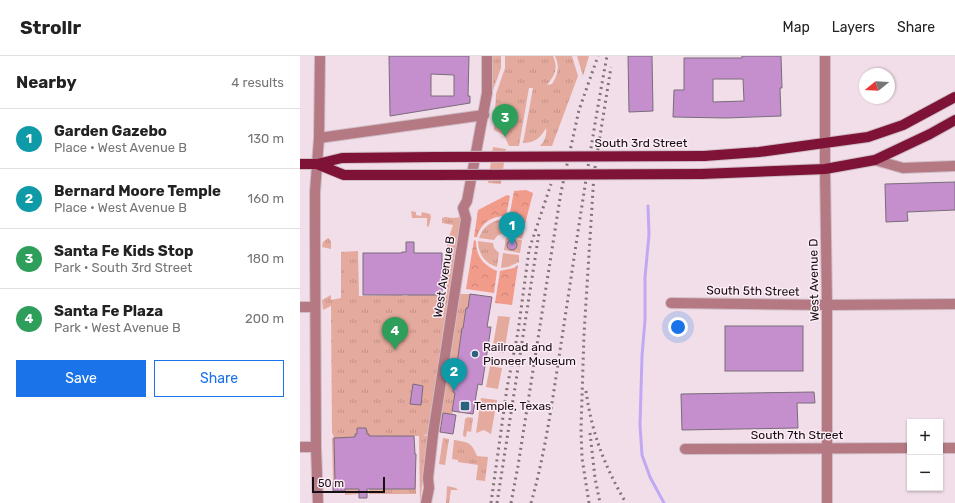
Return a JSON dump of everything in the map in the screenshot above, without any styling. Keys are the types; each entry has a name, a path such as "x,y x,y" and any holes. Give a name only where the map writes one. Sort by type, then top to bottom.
{"main road":[{"name":"South 3rd Street","path":"300,164 317,164 342,158 704,156 758,152 868,137 885,132 926,114 955,97"},
{"name":"South 3rd Street","path":"317,164 344,175 701,174 825,169 875,160 930,134 955,120"}],"street":[{"path":"318,503 316,447 315,199 319,138 320,56"},
{"name":"West Avenue B","path":"426,503 429,488 428,478 433,434 466,218 463,208 467,201 484,115 487,93 488,56"},
{"name":"West Avenue D","path":"825,56 827,503"},
{"path":"319,138 484,115"},
{"name":"South 3rd Street","path":"875,160 903,168 955,166"},
{"name":"South 5th Street","path":"671,303 827,305 955,304"},
{"path":"300,307 315,307"},
{"path":"300,447 316,447"},
{"name":"South 7th Street","path":"685,448 907,448"},
{"path":"943,448 955,448"}],"green space":[{"path":"493,56 501,56 501,68 493,90"},
{"path":"505,56 553,56 556,69 547,85 552,84 557,74 558,67 555,56 572,56 578,76 552,146 540,146 545,138 546,128 537,139 531,142 523,143 533,88 529,88 519,146 509,146 504,135 494,130 496,94 505,68"},
{"path":"577,56 589,56 583,76"},
{"path":"493,147 506,149 501,184 488,183"},
{"path":"526,190 533,193 524,228 514,219 509,218 514,191"},
{"path":"507,195 510,196 506,216 496,217 487,221 481,228 477,237 474,237 478,210"},
{"path":"411,211 416,212 416,215 421,216 422,212 430,214 431,217 429,226 427,227 427,218 412,218"},
{"path":"462,217 450,294 470,294 468,308 466,308 462,328 453,392 455,393 452,411 453,415 443,413 440,432 423,435 428,436 420,503 419,436 369,436 369,434 355,434 355,437 335,438 335,482 333,482 332,438 334,437 332,433 331,306 323,310 322,300 331,295 331,300 341,298 341,252 358,251 359,296 408,296 408,292 413,295 447,294 447,239 453,225 442,223 442,218"},
{"path":"501,219 505,220 503,233 497,236 494,240 479,238 487,226"},
{"path":"509,220 521,228 524,232 522,239 506,235"},
{"path":"328,238 331,241 331,249 322,247 323,242"},
{"path":"506,238 522,240 520,253 504,250"},
{"path":"474,240 476,241 477,251 481,259 488,266 497,271 494,293 466,289"},
{"path":"478,241 493,243 494,248 499,253 497,267 485,260 479,250"},
{"path":"503,253 519,255 519,262 508,267 501,268"},
{"path":"518,265 512,305 495,303 500,271 514,268"},
{"path":"498,316 510,317 504,353 492,351"},
{"path":"490,366 502,368 498,389 486,387"},
{"path":"481,398 497,400 491,434 484,430 476,433"},
{"path":"468,417 473,418 471,432 467,431 466,437 463,436 465,419"},
{"path":"443,438 449,439 445,465 439,464"},
{"path":"454,440 462,441 471,445 477,456 488,457 485,481 476,480 478,465 458,462 458,460 452,459"},
{"path":"415,467 416,494 369,494 369,489 415,489"},
{"path":"447,486 458,490 451,490 449,503 446,503"},
{"path":"345,488 359,489 359,494 345,495"}],"building":[{"path":"389,56 469,56 468,96 470,96 470,103 390,116","holes":["431,74 454,75 454,96 431,96"]},
{"path":"628,56 652,56 653,111 629,112"},
{"path":"742,56 781,56 781,116 726,118 673,117 674,90 684,90 684,58 742,58","holes":["713,79 743,79 744,101 713,102"]},
{"path":"955,182 955,210 907,212 908,221 886,222 885,184"},
{"path":"510,240 514,240 517,245 514,250 510,250 507,247 507,243"},
{"path":"406,242 414,242 414,253 442,253 442,295 363,295 363,253 406,252"},
{"path":"470,294 492,297 487,327 491,327 482,385 478,384 473,414 452,411 455,393 453,392 462,328 466,308 468,308"},
{"path":"725,326 803,326 803,371 725,371"},
{"path":"413,384 423,386 421,405 410,404"},
{"path":"814,392 815,403 797,403 798,428 682,430 681,394"},
{"path":"443,413 456,415 453,434 440,432"},
{"path":"357,428 366,428 369,436 414,436 416,454 415,489 367,489 367,498 359,498 359,489 333,491 333,482 335,482 334,438 355,437 355,434 357,434"}],"waterway":[{"path":"648,206 649,235 645,277 645,320 642,356 640,425 642,455 650,477 664,503"}],"railway":[{"path":"511,503 561,192 579,110 598,56"},
{"path":"531,503 537,482 550,417 589,159 607,56"},
{"path":"589,503 582,458 581,429 584,334 594,174 611,67"},
{"path":"491,503 507,388 518,332 529,250 551,184"},
{"path":"497,503 539,233"},
{"path":"586,391 595,435 611,476 626,503"},
{"path":"590,433 595,478 600,503"}],"place":[{"name":"Santa Fe Kids Stop","path":"505,137"},
{"name":"Garden Gazebo","path":"512,245"},
{"name":"Santa Fe Plaza","path":"395,350"},
{"name":"Railroad and Pioneer Museum","path":"475,354"},
{"name":"Bernard Moore Temple","path":"454,391"},
{"name":"Temple, Texas","path":"465,406"}]}
